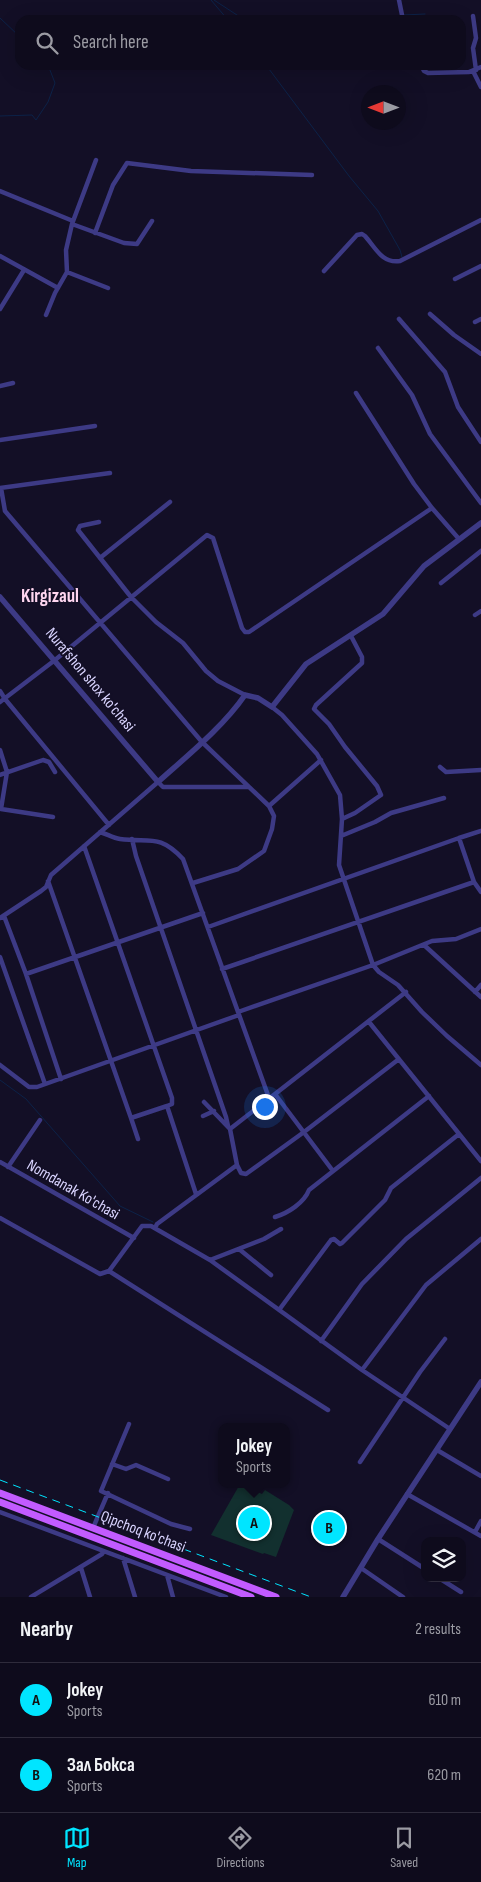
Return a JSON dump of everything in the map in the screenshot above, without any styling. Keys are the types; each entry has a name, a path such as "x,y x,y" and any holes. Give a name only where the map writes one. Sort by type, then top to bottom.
{"main road":[{"name":"Qipchoq ko'chasi","path":"0,1493 276,1597"},
{"name":"Qipchoq ko'chasi","path":"0,1502 250,1597"}],"street":[{"path":"400,0 402,15"},
{"path":"473,16 476,38 473,48 474,70 481,87"},
{"path":"424,70 428,73 474,70 481,67"},
{"path":"46,315 58,288 68,272 67,243 96,160"},
{"path":"95,233 113,186 127,163 191,171 312,174"},
{"path":"0,191 59,214 95,233 124,243 137,244 152,221"},
{"path":"324,270 357,236 362,234 381,257 387,261 394,262 400,261 481,220"},
{"path":"0,256 58,288"},
{"path":"455,279 481,266"},
{"path":"0,309 24,270"},
{"path":"68,272 108,288"},
{"path":"430,314 454,336 481,354"},
{"path":"399,319 445,372 458,407 481,442"},
{"path":"475,322 481,319"},
{"path":"378,348 412,396 430,434 481,503"},
{"path":"0,386 13,383"},
{"path":"356,393 414,484 459,539"},
{"path":"0,440 95,426"},
{"path":"110,473 1,488 5,511 202,742 268,806 274,816 264,851 238,869 192,884"},
{"path":"100,558 170,502"},
{"path":"2,700 55,660 208,535 213,538 242,628 245,632 249,632 432,508"},
{"path":"99,522 78,528 131,597 156,622 183,643 206,671 218,681 246,695 258,698 272,707 288,722 321,760 340,795 342,819 338,861 373,965 379,972 398,984 422,1012 481,1065"},
{"path":"272,707 306,664 383,614 424,566 481,523"},
{"path":"440,583 481,551"},
{"name":"Nurafshon shox ko'chasi","path":"0,597 158,782"},
{"path":"475,615 481,611"},
{"path":"342,819 355,813 381,795 377,786 314,709 316,705 362,663 362,657 351,636"},
{"path":"0,691 2,700 109,825"},
{"path":"61,1079 26,974 2,917 41,891 46,886 49,877 202,742 246,695"},
{"path":"0,750 7,772 0,809 54,817"},
{"path":"0,775 43,760 49,762 55,772"},
{"path":"268,806 321,760"},
{"path":"440,767 446,772 481,770"},
{"path":"158,782 167,788 249,787"},
{"path":"341,836 375,822 390,813 444,798"},
{"path":"208,927 481,830"},
{"path":"100,832 118,839 156,840 183,859 269,1098"},
{"path":"460,838 474,882 481,892"},
{"path":"132,840 160,928 229,1127 237,1165 241,1174 246,1174 304,1132 399,1059"},
{"path":"84,846 173,1102 167,1106 131,1118"},
{"path":"48,881 138,1139"},
{"path":"222,969 474,882"},
{"path":"26,974 203,913"},
{"path":"0,1065 29,1087 37,1087 196,1031 437,939 456,939 481,929"},
{"path":"424,945 481,997"},
{"path":"0,957 45,1084"},
{"path":"475,992 481,985"},
{"path":"229,1127 275,1094 406,992"},
{"path":"369,1022 481,1161"},
{"path":"275,1094 332,1171"},
{"path":"275,1217 289,1210 306,1197 309,1190 332,1171 429,1096"},
{"path":"204,1102 229,1127"},
{"path":"167,1106 196,1194"},
{"path":"203,1116 214,1111"},
{"path":"8,1167 40,1120"},
{"path":"279,1310 331,1240 334,1239 340,1244 342,1243 385,1200 391,1188 458,1134"},
{"name":"Nomdanak Ko'chasi","path":"0,1162 134,1238"},
{"path":"155,1228 157,1224 196,1194 237,1165"},
{"path":"321,1341 362,1284 406,1239 481,1178"},
{"path":"0,1218 98,1273 103,1274 109,1271 142,1226 147,1225 155,1228 210,1260 362,1370 450,1429"},
{"path":"210,1260 264,1239 280,1229"},
{"path":"362,1370 426,1285 481,1239"},
{"path":"239,1249 271,1275"},
{"path":"109,1271 328,1410"},
{"path":"360,1462 402,1397 445,1339"},
{"path":"343,1597 378,1539 481,1382"},
{"path":"129,1424 101,1490 171,1524 190,1529"},
{"path":"437,1450 481,1476"},
{"path":"112,1464 126,1469 136,1465 168,1479"},
{"path":"93,1528 108,1493"},
{"path":"408,1494 481,1536"},
{"path":"0,1512 213,1594 226,1597"},
{"path":"475,1532 481,1521"},
{"path":"378,1539 421,1566"},
{"path":"34,1596 81,1568 104,1551"},
{"path":"123,1558 136,1597"},
{"path":"81,1568 90,1597"},
{"path":"361,1568 403,1597"},
{"path":"167,1575 174,1597"},
{"path":"445,1582 461,1592"}],"green space":[{"path":"238,1488 249,1488 262,1494 265,1490 294,1510 276,1557 211,1535"}],"waterway":[{"path":"211,0 224,15"},
{"path":"214,0 237,15"},
{"path":"404,15 425,14"},
{"path":"0,18 15,32"},
{"path":"0,116 32,115 36,120 48,102 55,83 50,70"},
{"path":"270,70 349,176 378,211 402,257"},
{"path":"0,1080 26,1099 120,1206 153,1222"}],"railway":[{"path":"0,1480 311,1597"}],"place":[{"name":"Jokey","path":"254,1523"},
{"name":"Зал Бокса","path":"329,1528"}],"district":[{"name":"Kirgizaul","path":"50,596"}]}
